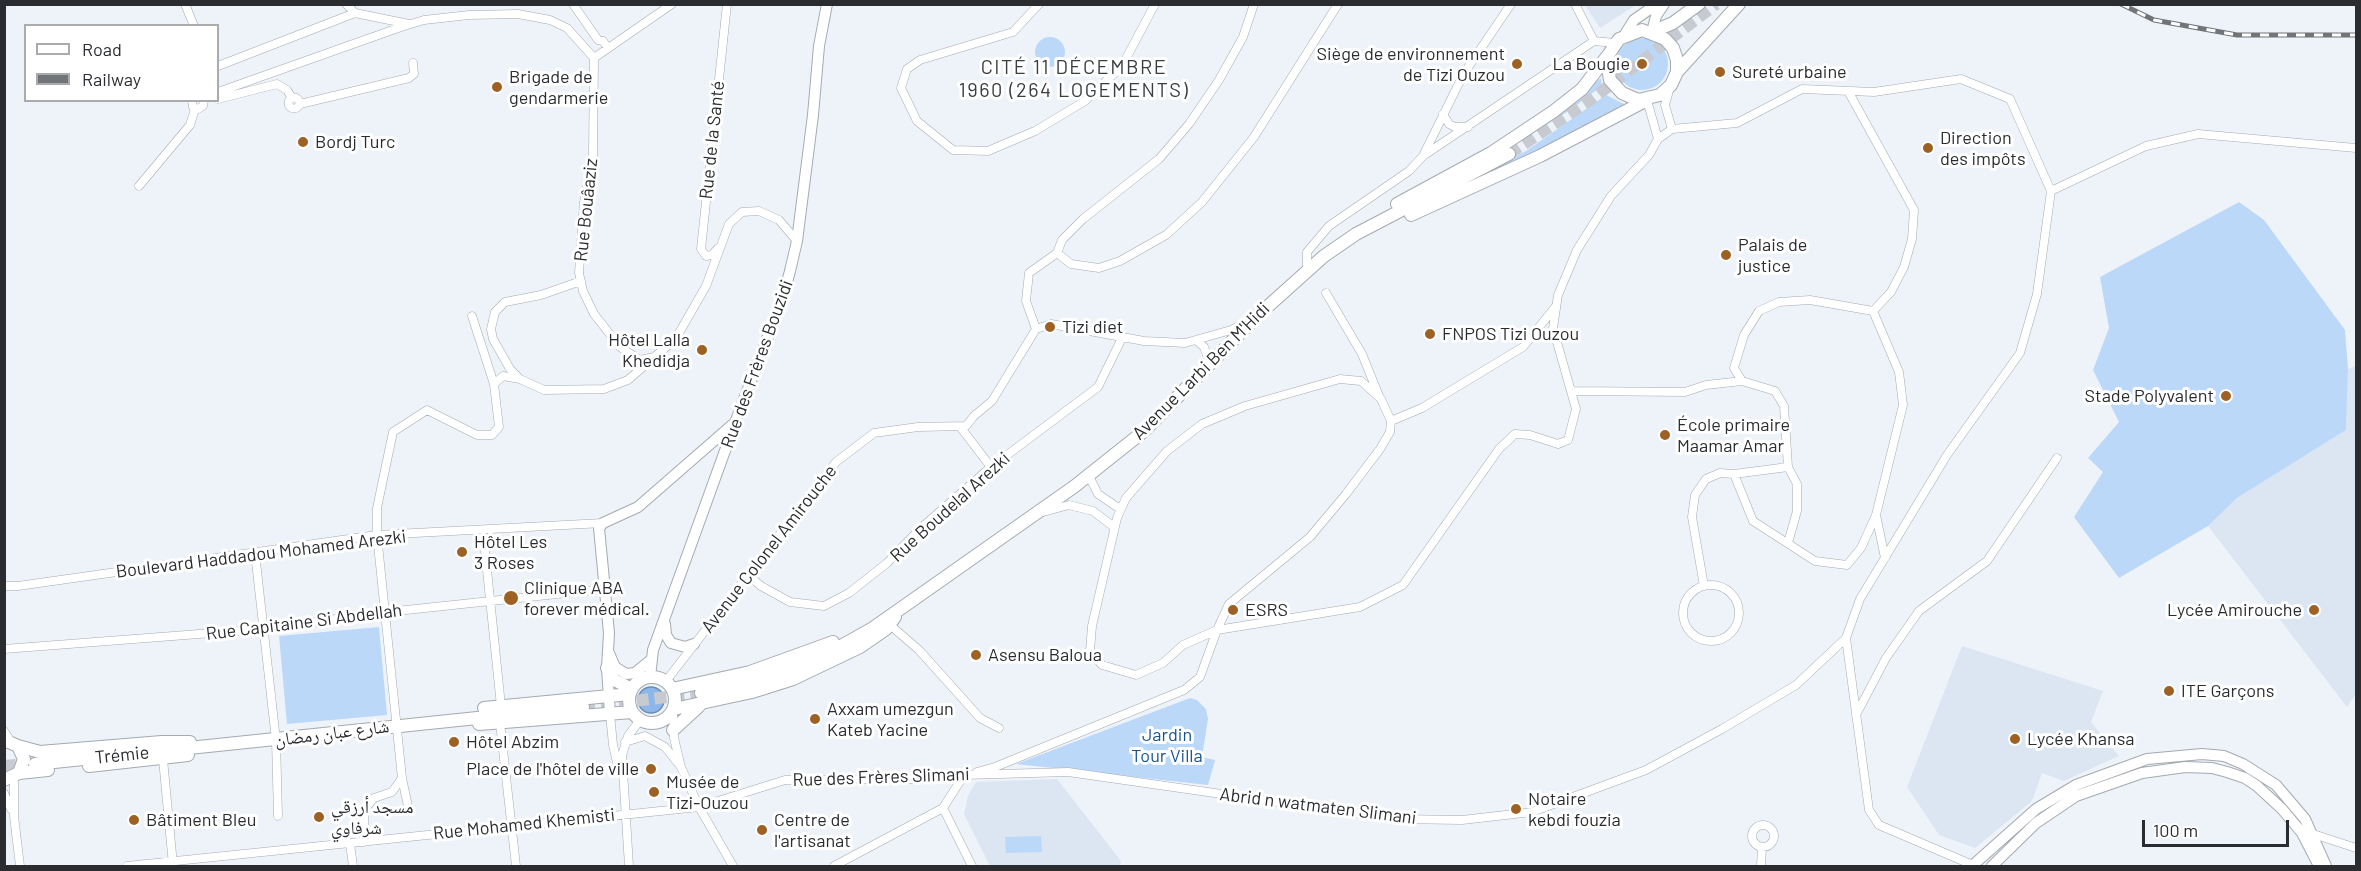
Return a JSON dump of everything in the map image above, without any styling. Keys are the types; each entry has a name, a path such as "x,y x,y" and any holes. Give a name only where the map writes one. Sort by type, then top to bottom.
{"main road":[{"name":"Rue des Frères Bouzidi","path":"650,677 651,660 665,619 783,297 797,241 819,46 827,4"},
{"path":"1658,4 1634,20 1616,44 1608,71 1615,87 1629,98 1647,100 1660,95 1671,85 1677,72 1739,4"},
{"path":"1652,32 1656,16 1664,4"},
{"path":"1652,32 1673,23 1699,4"},
{"path":"1616,44 1642,30 1652,32 1665,39 1673,48 1677,72"},
{"name":"Avenue Larbi Ben M'Hidi","path":"674,710 806,664 852,640 1089,476 1161,415 1256,317 1307,270 1377,216 1491,153 1554,111 1593,77 1616,44"},
{"name":"Avenue Larbi Ben M'Hidi","path":"1356,234 1375,231 1496,177 1647,100"},
{"name":"Avenue Larbi Ben M'Hidi","path":"1356,234 1509,154"},
{"name":"Boulevard Haddadou Mohamed Arezki","path":"603,523 633,511 735,423"},
{"path":"603,523 598,531 604,589 610,714"},
{"name":"Avenue Larbi Ben M'Hidi","path":"702,699 775,686 825,666 860,647 890,625 898,610"},
{"name":"Avenue Larbi Ben M'Hidi","path":"669,685 728,678 791,659 848,634 878,616 898,610"},
{"path":"665,619 666,635 671,642 685,647 694,644"},
{"path":"608,653 615,667 626,674 635,673 651,660"},
{"path":"607,668 614,680 631,691 636,716"},
{"path":"650,677 669,685 676,701 674,710 658,723 649,723 636,716 610,714 480,724 455,718 477,710 501,706 609,696 631,691 640,681 650,677"},
{"path":"673,730 702,699"},
{"path":"455,718 583,707"},
{"name":"شارع عبان رمضان","path":"208,747 455,718"},
{"path":"10,740 40,752 185,741 208,747"},
{"path":"10,740 24,759 13,777"},
{"path":"13,777 184,757 208,747"},
{"name":"Trémie","path":"35,764 208,747"},
{"path":"1973,866 2036,809 2076,785 2146,759 2180,755 2224,756 2260,773 2290,800 2326,867"},
{"path":"1992,867 2036,823 2076,796 2109,783 2159,770 2212,768 2245,778 2270,796 2307,832 2319,867"}],"street":[{"path":"185,4 193,24"},
{"path":"346,4 355,13"},
{"path":"573,4 598,40 603,41 608,48"},
{"path":"219,92 410,24 469,15 518,14 550,20 567,28 594,58 672,4"},
{"name":"Rue de la Santé","path":"719,247 712,255 706,256 701,249 727,4"},
{"path":"1038,4 1013,32 920,60 907,69 901,88 917,121 953,150 988,152 1035,131 1085,101 1122,66 1155,4"},
{"path":"1036,329 1026,301 1029,273 1057,253 1062,240 1069,233 1159,159 1189,124 1219,80 1243,37 1254,4"},
{"path":"1057,253 1071,264 1099,268 1120,261 1166,235 1202,202 1254,137 1338,4"},
{"path":"1423,156 1463,75 1510,4"},
{"path":"1575,4 1594,41"},
{"path":"219,66 355,13 410,24"},
{"path":"1307,270 1307,252 1329,226 1404,175 1423,156 1594,41 1616,44"},
{"name":"Rue Bouâaziz","path":"594,58 593,155 584,202 581,281 594,314 620,347 640,360 654,357"},
{"path":"219,99 277,84 287,90 292,98 298,99 300,104 409,78 414,74 413,63"},
{"path":"1381,399 1361,381 1340,379 1245,406 1213,419 1202,424 1167,451 1126,498 1114,527 1092,626 1090,651 1102,665 1136,675 1163,663 1183,645 1217,630 1360,607 1403,585 1499,449 1515,434 1530,435 1558,444 1568,440 1576,409 1553,328 1557,304 1577,249 1611,196 1649,155 1658,139 1672,129 1737,123 1802,89 1874,92 1961,79 2010,99 2051,191 2037,294 2020,353 1947,455 1860,599 1846,638 1869,810 1879,825 1973,866"},
{"path":"1671,85 1665,105 1672,129"},
{"path":"1848,91 1914,210 1912,238 1904,267 1891,292 1873,311"},
{"path":"1647,100 1658,139"},
{"path":"138,186 190,125 198,104"},
{"path":"1443,114 1449,124 1455,127 1469,127"},
{"path":"2051,191 2146,146 2198,134 2356,148"},
{"path":"494,384 502,376 520,379 544,390 604,389 628,380 675,340 706,286 729,224 742,212 759,211 779,220 797,241"},
{"path":"520,379 503,359 493,339 491,329 495,312 506,302 541,295 581,281"},
{"path":"834,867 943,808 963,775 996,767 1184,690 1200,677 1229,604 1310,537 1346,494 1390,432 1391,421 1362,354 1326,293"},
{"path":"1742,381 1734,368 1744,335 1759,311 1779,302 1810,300 1873,311"},
{"path":"1391,421 1422,408 1523,347 1557,304"},
{"path":"1734,474 1753,521 1815,561 1847,565 1861,548 1876,515 1904,405 1899,372 1873,311"},
{"path":"409,811 402,778 396,725 377,508 393,432 427,410 477,435 492,435 499,427 494,384 472,316"},
{"path":"991,467 961,428 992,401 1036,329 1051,324 1122,338 1185,343 1231,330 1256,317"},
{"name":"Rue Boudelal Arezki","path":"748,574 761,586 790,602 824,606 849,593 887,563 921,528 991,467 1098,387 1122,338"},
{"path":"1196,340 1209,356 1210,365"},
{"path":"1571,391 1685,392 1707,385 1742,381 1775,391 1784,406 1788,467 1797,484 1797,511 1788,543"},
{"name":"Avenue Colonel Amirouche","path":"669,685 694,644 836,462 874,433 918,427 961,428"},
{"path":"1856,715 1886,658 1919,611 1987,561 2057,458"},
{"path":"1704,586 1692,517 1695,495 1706,479 1720,473 1734,474 1788,467"},
{"path":"1089,476 1098,494 1120,509"},
{"path":"1035,514 1069,505 1093,511 1114,527"},
{"path":"1876,515 1885,558"},
{"name":"Boulevard Haddadou Mohamed Arezki","path":"4,586 18,586 378,535 603,523"},
{"path":"483,531 501,706"},
{"path":"255,553 276,740 278,816"},
{"path":"1704,586 1724,588 1731,593 1738,610 1734,628 1719,639 1700,638 1692,633 1683,617 1686,600 1691,593 1704,586"},
{"name":"Rue Capitaine Si Abdellah","path":"4,649 264,629 387,612 604,589"},
{"path":"890,625 919,650 980,718 999,728"},
{"name":"Abrid n watmaten Slimani","path":"1068,772 1396,819 1462,820 1532,812 1646,770 1722,729 1796,685 1846,638"},
{"path":"674,710 673,730 681,767 699,807 733,867"},
{"path":"610,714 614,753 622,778"},
{"path":"628,867 622,778 625,742 636,716"},
{"path":"500,723 516,867"},
{"path":"625,742 639,736 653,739 665,747 681,767"},
{"path":"163,759 173,864"},
{"name":"Rue des Frères Slimani","path":"699,807 785,780 928,779 963,775 1068,772"},
{"path":"13,777 14,816 20,867"},
{"path":"364,842 364,810 374,798 392,792 402,778"},
{"path":"4,793 14,816"},
{"name":"Rue Mohamed Khemisti","path":"127,867 173,864 624,813 699,807"},
{"path":"943,808 972,867"},
{"path":"2307,832 2356,848"},
{"path":"350,844 353,867"},
{"path":"1761,867 1762,847"}],"shaded area":[{"path":"1585,5 1636,5 1600,28"},
{"name":"Lycée Amirouche","path":"2356,366 2356,694 2347,707 2208,526 2237,498 2346,430 2348,369"},
{"name":"Lycée Khansa","path":"1962,646 2103,691 2091,722 2119,756 2064,781 2042,773 2032,801 1975,848 1939,835 1907,787"},
{"path":"651,687 660,691 664,700 660,709 651,713 642,709 638,700 642,691"},
{"path":"1057,779 1121,861 1120,866 990,866 964,814 968,796 976,782"}],"green space":[{"path":"1050,37 1060,42 1065,52 1060,62 1050,67 1040,62 1035,52 1040,42"},
{"path":"1637,38 1647,38 1657,42 1664,49 1668,64 1664,79 1657,86 1647,90 1637,90 1627,86 1620,79 1616,69 1616,59 1620,49 1627,42"},
{"path":"1601,78 1602,86 1570,110 1486,163"},
{"path":"1606,95 1626,105 1547,149 1446,194 1526,151"},
{"name":"Stade Polyvalent","path":"2239,202 2264,220 2345,330 2348,369 2346,430 2237,498 2208,526 2119,578 2074,517 2103,472 2088,458 2119,422 2093,370 2109,328 2100,277"},
{"path":"379,627 387,715 287,724 279,636"},
{"name":"Jardin Tour Villa","path":"1190,698 1197,700 1206,709 1208,719 1202,757 1215,760 1208,785 1016,764"},
{"path":"1041,836 1042,852 1006,853 1005,837"}],"tunnel":[{"path":"1509,154 1593,98 1716,4"},
{"path":"583,707 701,693"},
{"path":"4,766 30,764"}],"railway":[{"path":"2121,4 2154,20 2237,35 2356,35"}],"place":[{"name":"Siège de environnement de Tizi Ouzou","path":"1517,64"},
{"name":"La Bougie","path":"1642,64"},
{"name":"Sureté urbaine","path":"1720,72"},
{"name":"Brigade de gendarmerie","path":"497,87"},
{"name":"Bordj Turc","path":"303,142"},
{"name":"Direction des impôts","path":"1928,148"},
{"name":"Palais de justice","path":"1726,255"},
{"name":"Tizi diet","path":"1050,327"},
{"name":"FNPOS Tizi Ouzou","path":"1430,334"},
{"name":"Hôtel Lalla Khedidja","path":"702,350"},
{"name":"Stade Polyvalent","path":"2226,396"},
{"name":"École primaire Maamar Amar","path":"1665,435"},
{"name":"Hôtel Les 3 Roses","path":"462,552"},
{"name":"Clinique ABA forever médical.","path":"511,598"},
{"name":"ESRS","path":"1233,610"},
{"name":"Lycée Amirouche","path":"2314,610"},
{"name":"Asensu Baloua","path":"976,655"},
{"name":"ITE Garçons","path":"2169,691"},
{"name":"Axxam umezgun Kateb Yacine","path":"815,719"},
{"name":"Lycée Khansa","path":"2015,739"},
{"name":"Hôtel Abzim","path":"454,742"},
{"name":"Place de l'hôtel de ville","path":"651,769"},
{"name":"Musée de Tizi-Ouzou","path":"654,792"},
{"name":"Notaire kebdi fouzia","path":"1516,809"},
{"name":"مسجد أرزقي شرفاوي","path":"319,817"},
{"name":"Bâtiment Bleu","path":"134,820"},
{"name":"Centre de l'artisanat","path":"762,830"}],"district":[{"name":"CITÉ 11 DÉCEMBRE 1960 (264 LOGEMENTS)","path":"1074,78"}]}
